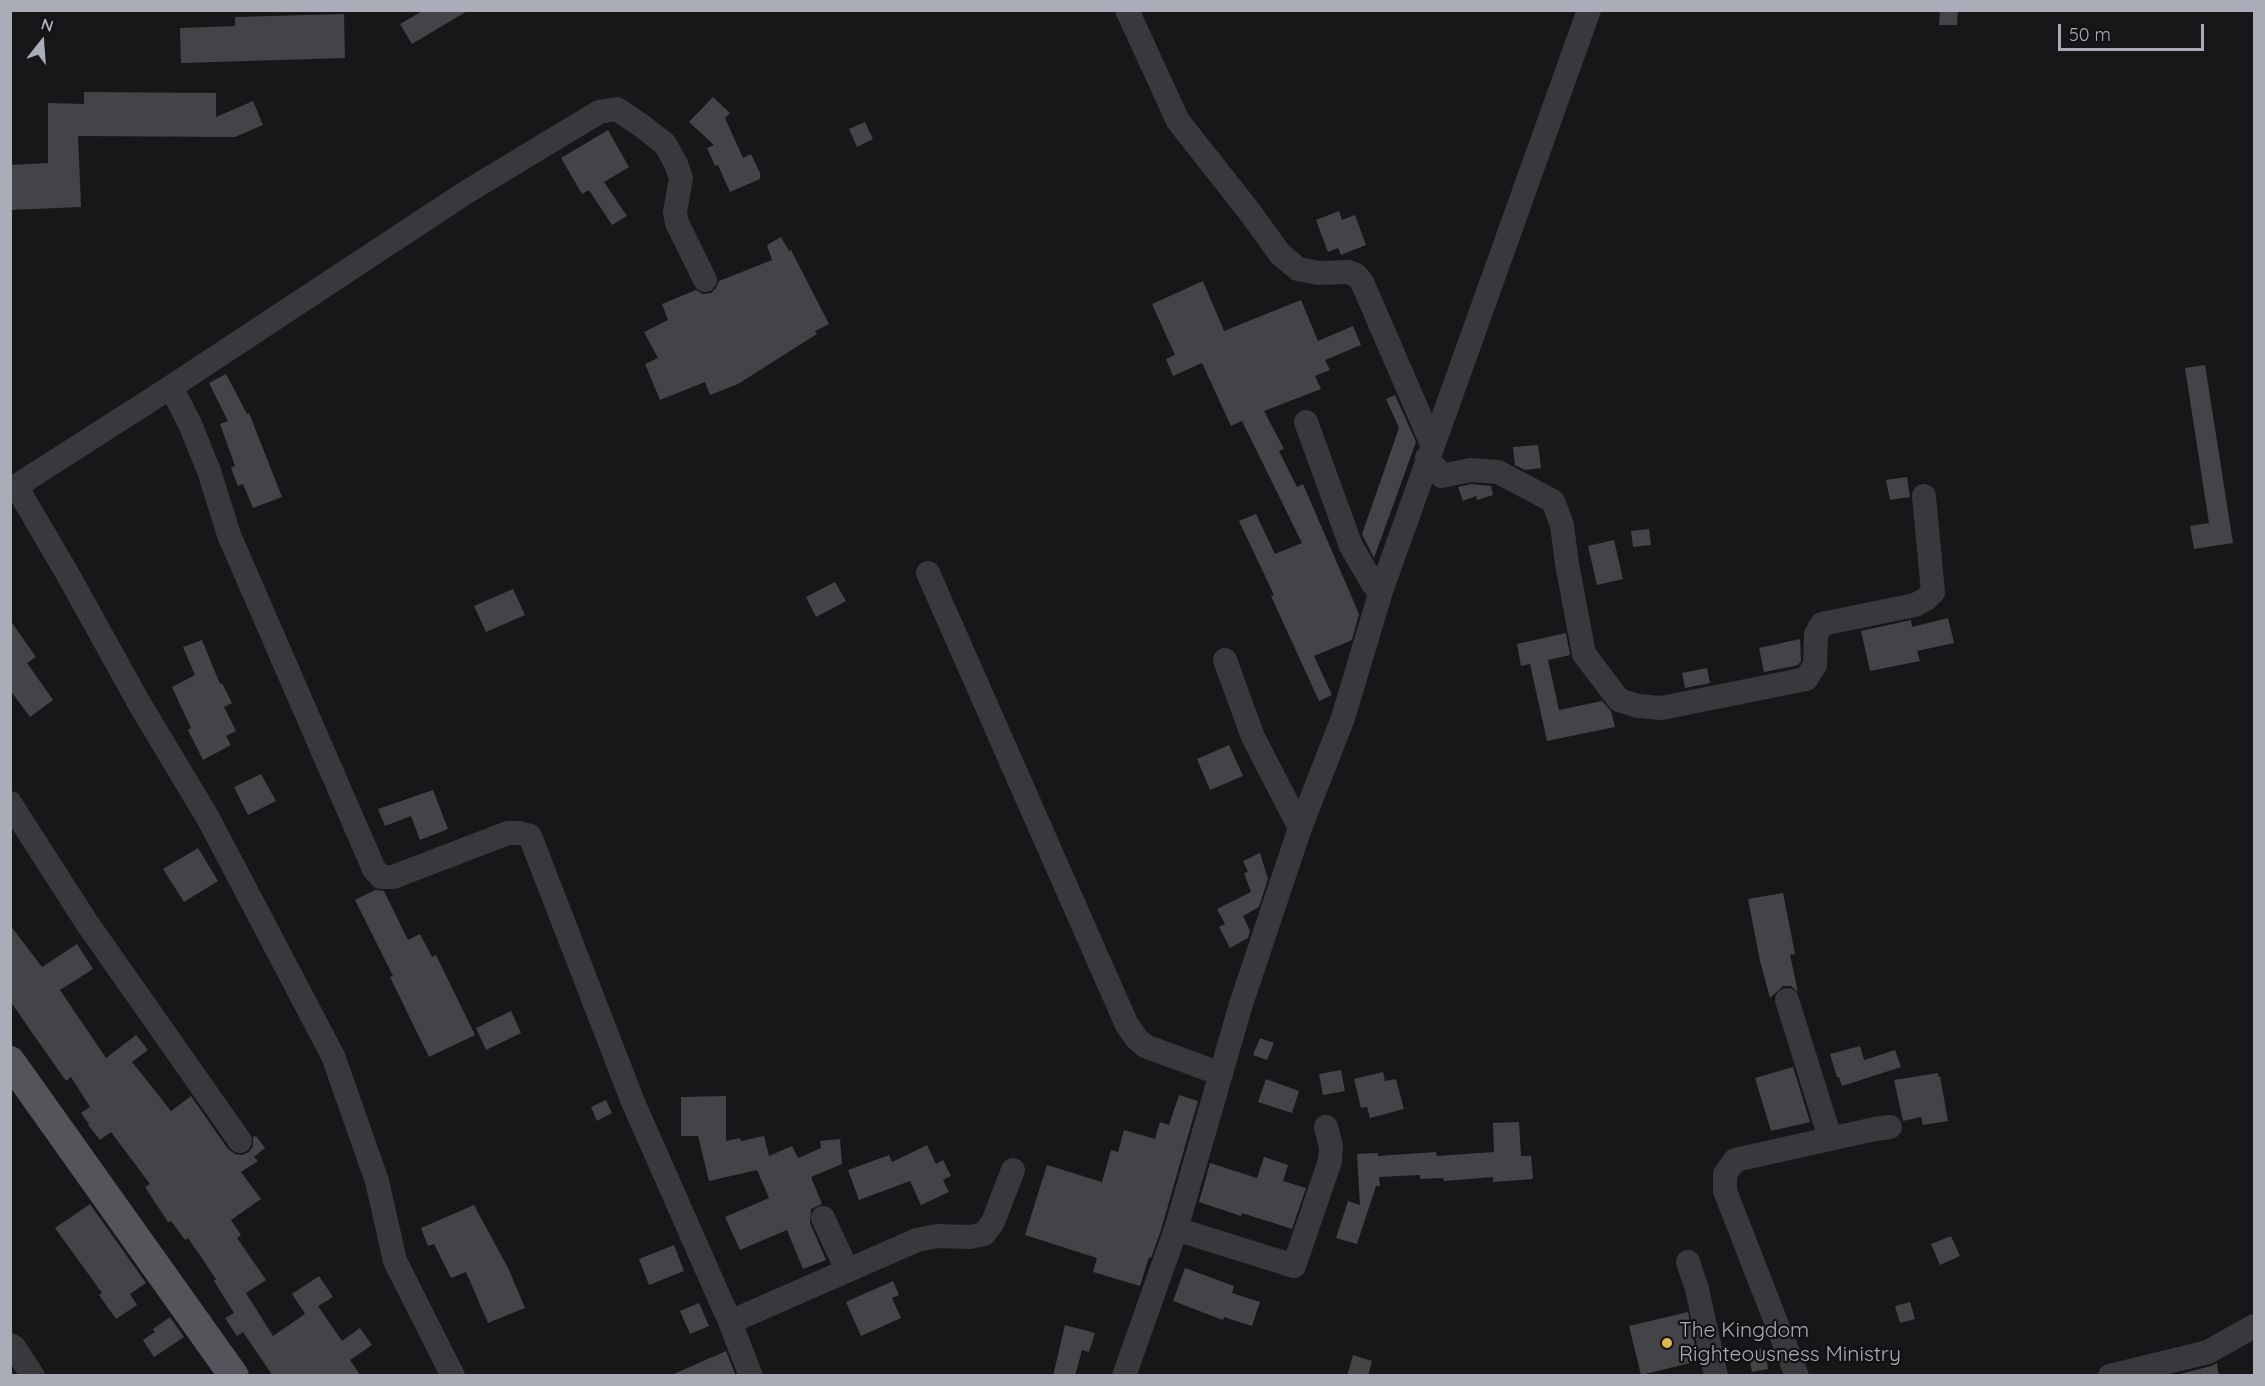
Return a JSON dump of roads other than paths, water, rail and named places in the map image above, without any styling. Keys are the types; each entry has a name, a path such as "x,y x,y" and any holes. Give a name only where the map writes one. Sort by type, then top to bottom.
{"main road":[{"path":"10,1061 234,1376"}],"street":[{"path":"1127,10 1179,121 1280,255 1298,269 1319,273 1348,272 1356,275 1362,282 1429,451 1442,476 1470,470 1498,472 1553,501 1562,525 1584,654 1619,700 1662,708 1806,678 1815,665 1816,634 1822,624 1915,605 1926,600 1933,592 1924,496"},
{"path":"1124,1376 1176,1229 1241,1004 1300,828 1343,718 1381,591 1429,451 1589,10"},
{"path":"453,1376 395,1261 376,1180 333,1056 208,818 139,704 67,573 13,488 465,193 599,112 617,109 664,144 681,178 675,212 677,223 705,280"},
{"path":"171,387 201,452 229,535 374,869 381,877 393,877 508,833 530,836 633,1102 730,1322 751,1376"},
{"path":"1306,422 1351,546 1373,584 1381,591"},
{"path":"928,573 1127,1025 1145,1046 1221,1074"},
{"path":"1225,660 1253,737 1300,828"},
{"path":"10,803 87,922 240,1141"},
{"path":"1787,1000 1830,1138"},
{"path":"1176,1229 1294,1266 1330,1161 1331,1147 1326,1127"},
{"path":"1797,1376 1725,1191 1725,1174 1735,1160 1890,1127"},
{"path":"730,1322 917,1240 937,1236 970,1237 984,1234 993,1222 1013,1170"},
{"path":"824,1218 848,1270"},
{"path":"1688,1262 1697,1289 1716,1376"},
{"path":"2110,1376 2208,1352 2254,1326"},
{"path":"10,1345 14,1347 33,1376"}],"place":[{"name":"The Kingdom Righteousness Ministry","path":"1667,1343"}]}
